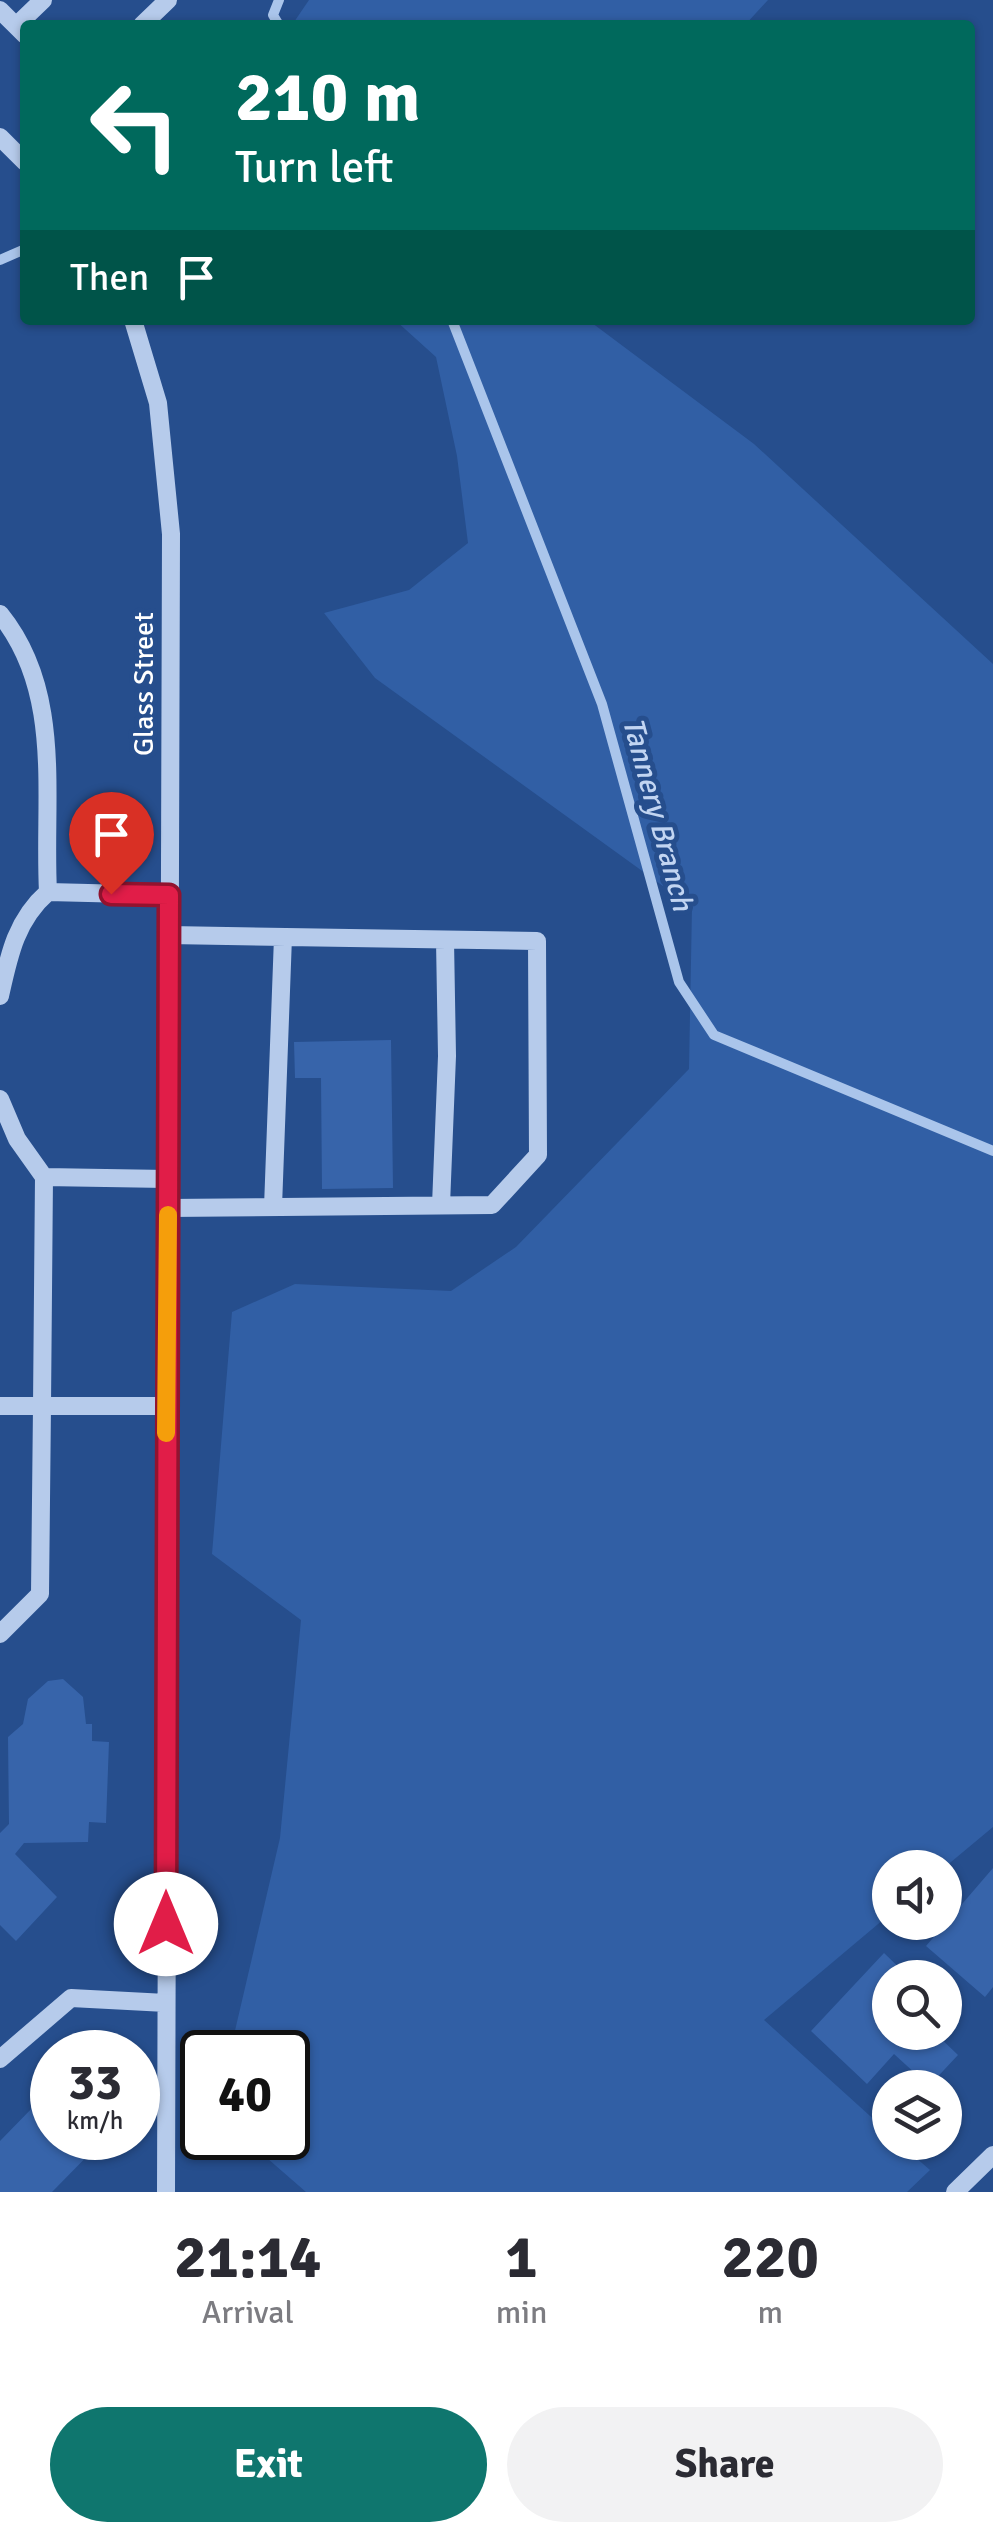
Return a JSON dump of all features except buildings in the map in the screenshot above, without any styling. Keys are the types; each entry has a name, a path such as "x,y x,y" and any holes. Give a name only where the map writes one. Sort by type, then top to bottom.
{"street":[{"path":"28,20 43,0"},
{"path":"147,20 168,0"},
{"path":"0,10 20,30"},
{"name":"Glass Street","path":"135,325 158,403 171,534 166,2192"},
{"path":"0,614 30,658 43,702 48,892"},
{"path":"0,996 12,944 28,910 48,892 169,895"},
{"path":"168,935 537,941 538,1156 492,1205 168,1208"},
{"path":"274,1208 283,937"},
{"path":"441,1205 447,1056 445,940"},
{"path":"0,1099 16,1139 44,1177 40,1594 0,1634"},
{"path":"44,1177 167,1179"},
{"path":"0,1406 166,1406"},
{"path":"0,2058 71,1998 166,2003"},
{"path":"956,2192 993,2154"}],"shaded area":[{"path":"309,0 768,0 750,20 295,20"},
{"path":"401,325 595,325 754,444 993,664 993,1827 962,1853 872,1850 872,1929 764,2020 872,2118 872,2160 919,2160 930,2170 907,2192 306,2192 269,2160 310,2160 310,2030 235,2030 280,1838 301,1620 212,1554 232,1312 295,1284 451,1291 516,1247 689,1069 692,907 375,678 324,613 409,590 468,543 457,456 436,357"}],"waterway":[{"name":"Tannery Branch","path":"276,20 273,15 279,0"},
{"path":"0,260 20,251"},
{"name":"Tannery Branch","path":"454,325 602,704 679,982 714,1035 993,1151"}],"slow traffic":[{"path":"166,1433 168,1215"}],"route":[{"path":"111,894 169,895 166,1924"}]}
